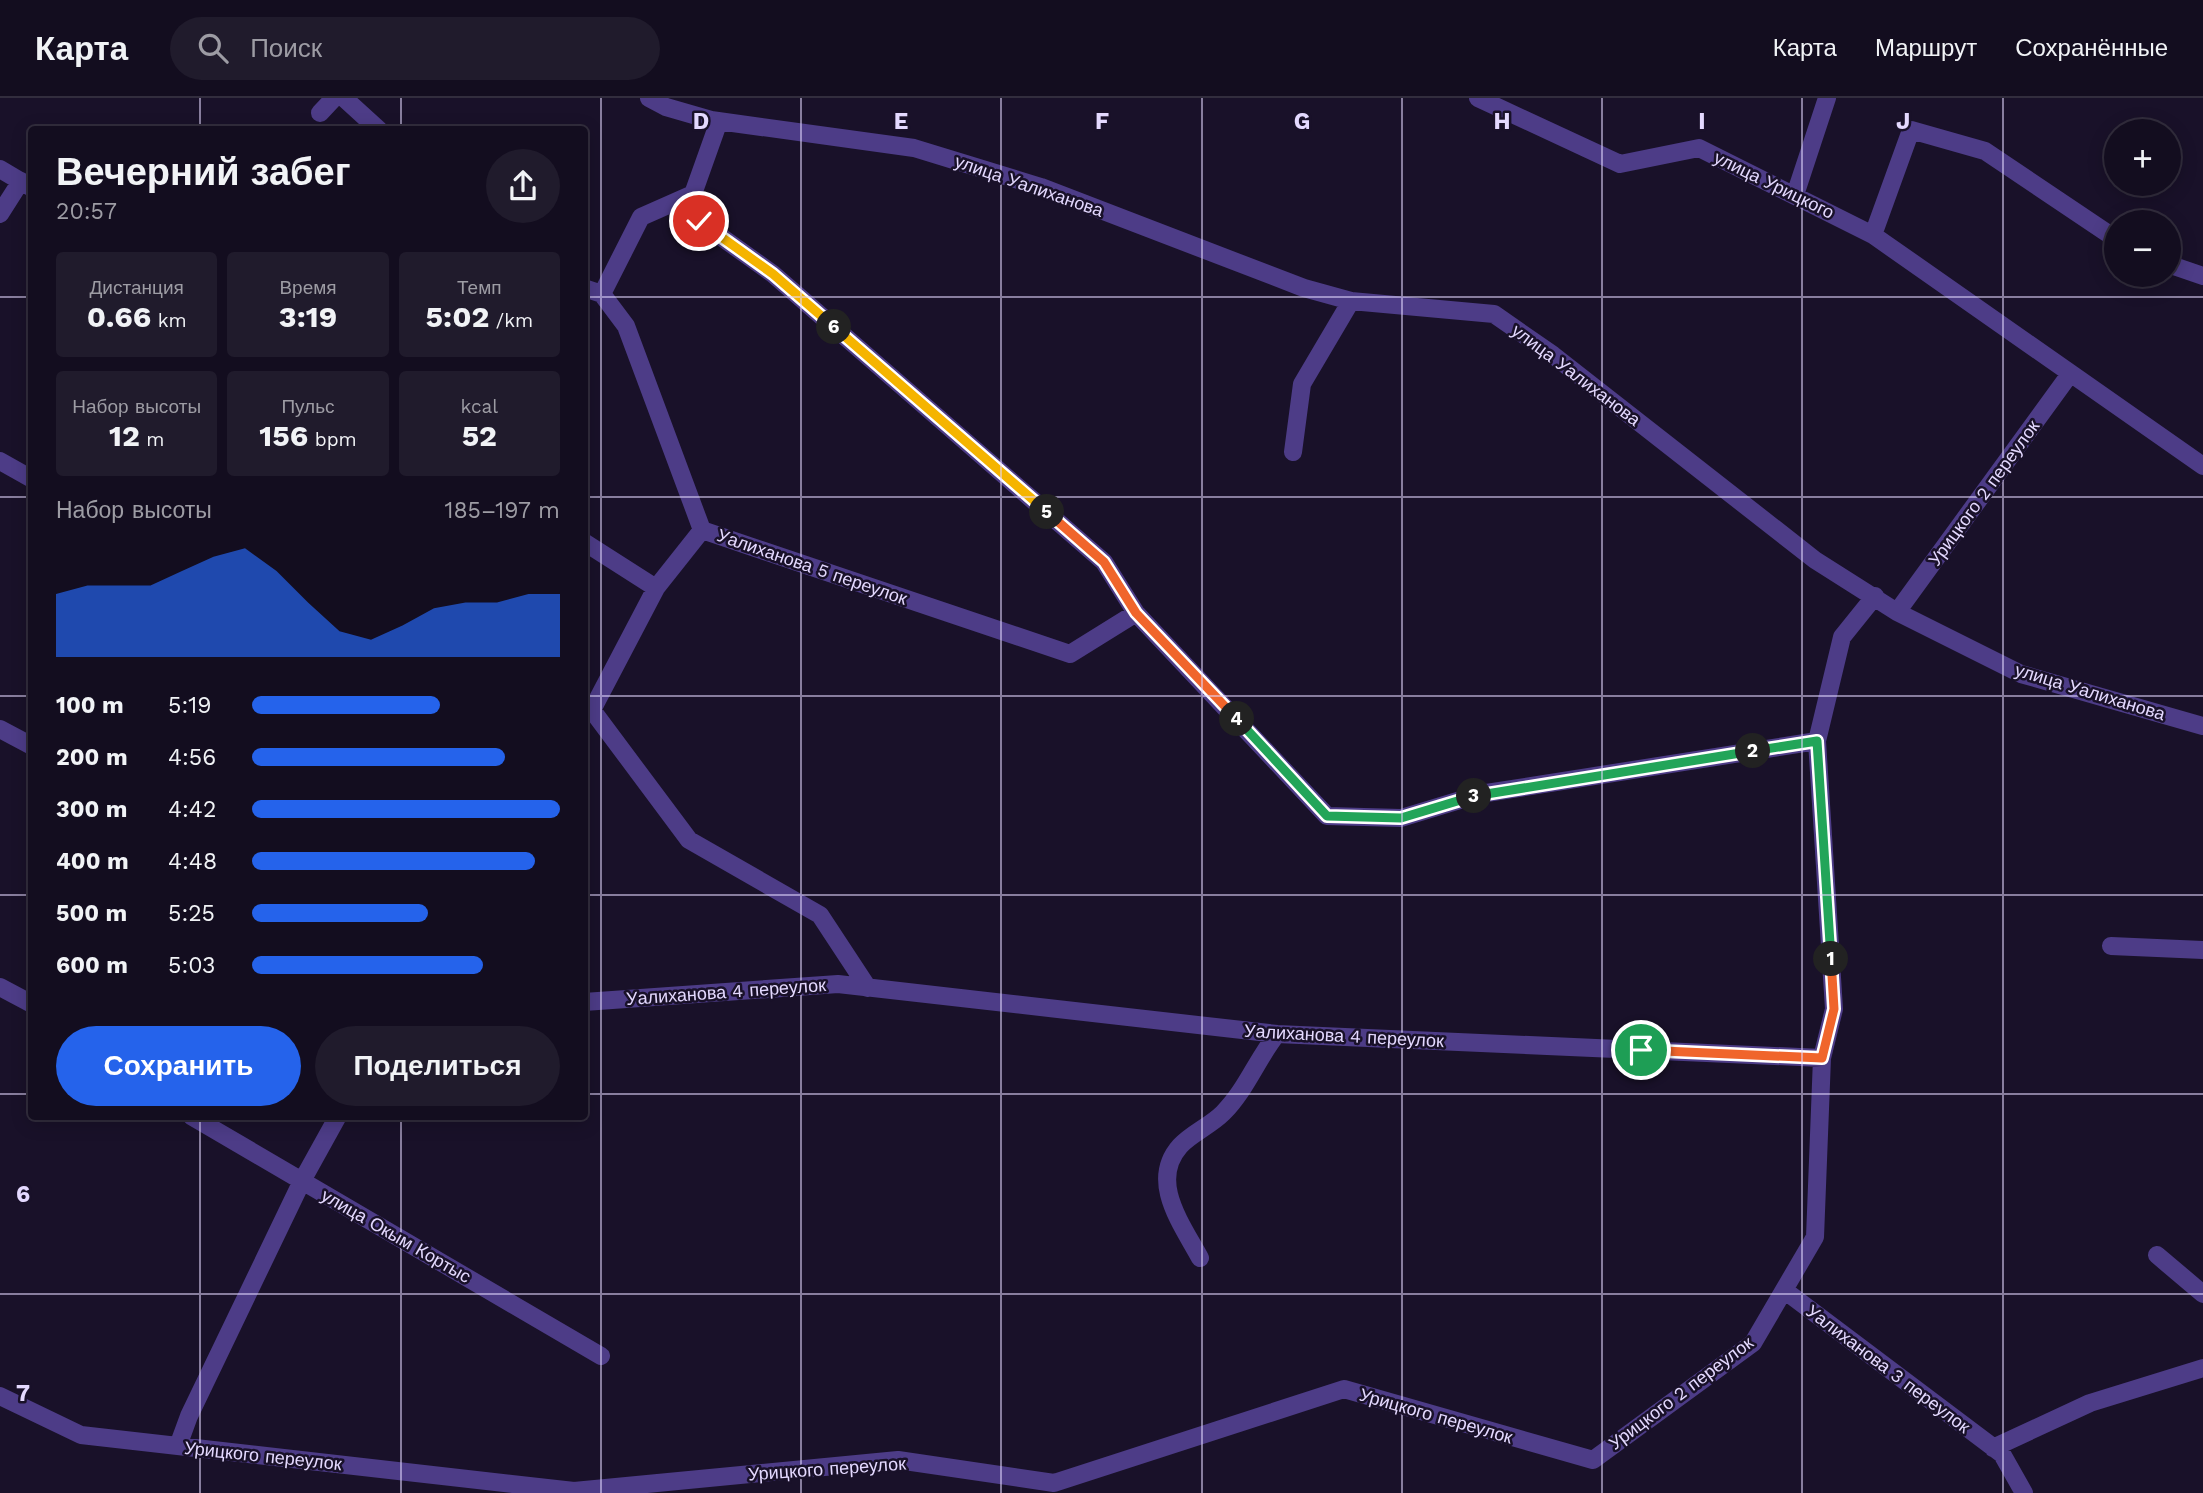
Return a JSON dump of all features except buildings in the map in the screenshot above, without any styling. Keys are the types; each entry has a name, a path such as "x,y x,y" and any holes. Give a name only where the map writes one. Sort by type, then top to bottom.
{"street":[{"path":"320,113 334,98"},
{"path":"344,98 375,126"},
{"name":"улица Уалиханова","path":"649,98 666,107 719,121 914,148 1041,187 1304,288 1350,301 1493,314 1553,355 1815,560 1897,612 2021,674 2203,726"},
{"name":"улица Урицкого","path":"1478,98 1620,164 1699,148 1874,235 2203,466"},
{"path":"1794,195 1827,98"},
{"path":"719,121 693,194 699,221 773,274 1104,562 1136,613 1327,816 1401,818 1480,794 1817,741"},
{"path":"1874,235 1911,131 1985,151 2104,231"},
{"path":"0,169 26,184 0,214"},
{"path":"588,289 602,294 642,218 693,194"},
{"path":"2181,268 2203,276"},
{"name":"Уалиханова 5 переулок","path":"602,294 626,326 702,530 1070,654 1136,613"},
{"path":"1293,452 1302,384 1350,301"},
{"name":"Урицкого 2 переулок","path":"1897,612 2070,374"},
{"path":"0,461 28,477"},
{"path":"702,530 656,588 588,714 689,840 820,915 868,988"},
{"path":"588,545 656,588"},
{"name":"Урицкого 2 переулок","path":"1593,1460 1753,1343 1815,1237 1822,1058 1834,1009 1817,741 1842,637 1875,596"},
{"path":"0,729 28,744"},
{"path":"2111,946 2203,950"},
{"name":"Уалиханова 4 переулок","path":"588,1002 838,984 1278,1034 1822,1058"},
{"path":"0,987 28,1001"},
{"path":"1200,1258 1167,1193 1166,1166 1181,1145 1223,1113 1251,1076 1261,1054 1278,1034"},
{"name":"улица Окым Кортыс","path":"198,1120 601,1356"},
{"path":"177,1446 302,1181 336,1120"},
{"path":"2157,1255 2203,1294"},
{"name":"Уалиханова 3 переулок","path":"1784,1290 2002,1454 2024,1493"},
{"path":"1993,1448 2090,1403 2203,1368"},
{"name":"Урицкого переулок","path":"0,1396 81,1435 574,1490 898,1460 1054,1483 1344,1389 1593,1460"}],"route":[{"path":"699,221 773,274 1104,562 1136,613 1327,816 1401,818 1480,794 1817,741 1834,1009 1822,1058 1641,1050"}]}
